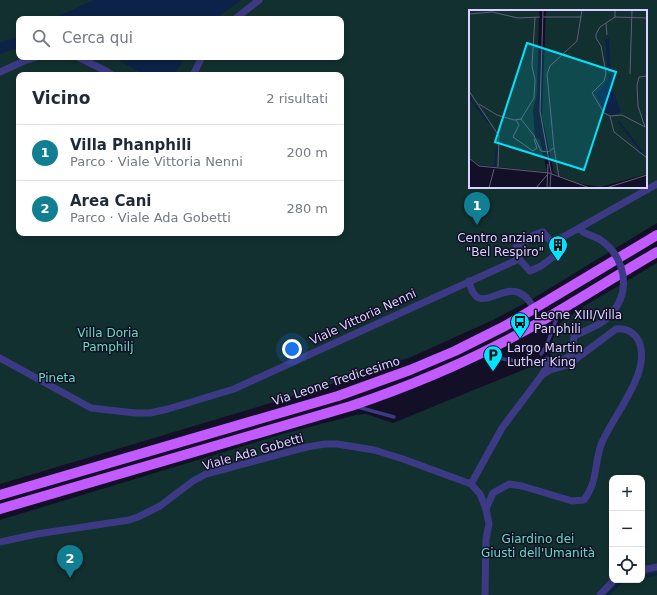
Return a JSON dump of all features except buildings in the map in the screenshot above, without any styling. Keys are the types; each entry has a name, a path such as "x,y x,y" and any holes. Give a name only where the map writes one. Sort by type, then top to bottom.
{"main road":[{"name":"Via Leone Tredicesimo","path":"0,495 307,405 380,382 455,351 496,331 657,235"},
{"path":"0,509 351,406 410,384 477,355 524,331 657,252"}],"street":[{"path":"239,16 258,0"},
{"path":"0,72 27,60"},
{"path":"84,60 108,72"},
{"path":"194,72 200,60"},
{"path":"552,243 657,184"},
{"path":"546,368 571,356 574,336 608,318 616,309 624,284 621,268 613,251 599,239 583,232 579,228"},
{"path":"543,232 552,243 556,252 556,255 530,271 520,259 516,247 531,235 543,232"},
{"name":"Viale Vittoria Nenni","path":"0,358 91,408 135,413 150,413 234,389 520,259"},
{"path":"469,281 472,292 476,297 489,298 508,292 515,292 524,296 535,309"},
{"path":"486,509 494,493 509,484 522,486 572,501 584,500 590,492 595,478 600,446 607,431 629,395 641,366 642,359 640,344 634,334 625,329 616,329 568,365 550,370 542,375"},
{"path":"486,595 486,539 489,524 486,509 480,494 471,484 502,428 542,375 546,368 547,360"},
{"name":"Viale Ada Gobetti","path":"0,542 37,534 129,520 160,506 192,481 206,474 300,449 325,444 337,444 374,450 471,484"},
{"path":"645,569 657,567"},
{"path":"600,595 611,583"}],"lane":[{"path":"541,354 545,350 561,308"},
{"path":"477,355 524,362"},
{"path":"351,406 369,409 394,418"}],"green space":[{"name":"Villa Doria Pamphilj","path":"0,0 657,0 657,223 529,301 493,320 411,357 311,391 0,484"},
{"name":"Giardino dei Giusti dell'Umanità","path":"657,263 657,595 0,595 0,520 286,433 356,415 366,414 393,423 550,359 552,342 556,330 561,322 586,305"}],"water":[{"path":"94,0 241,0 219,16 59,16"},
{"path":"16,37 16,48 0,54 0,43"},
{"path":"118,60 182,60 176,72 140,72"}],"waterway":[{"path":"645,576 657,574"},
{"path":"608,595 620,583"}],"place":[{"name":"Villa Phanphili","path":"477,225"},
{"name":"Centro anziani \"Bel Respiro\"","path":"558,262"},
{"name":"Leone XIII/Villa Panphili","path":"520,339"},
{"name":"Largo Martin Luther King","path":"493,372"},
{"name":"Area Cani","path":"70,578"}],"park label":[{"name":"Pineta","path":"57,378"}]}
